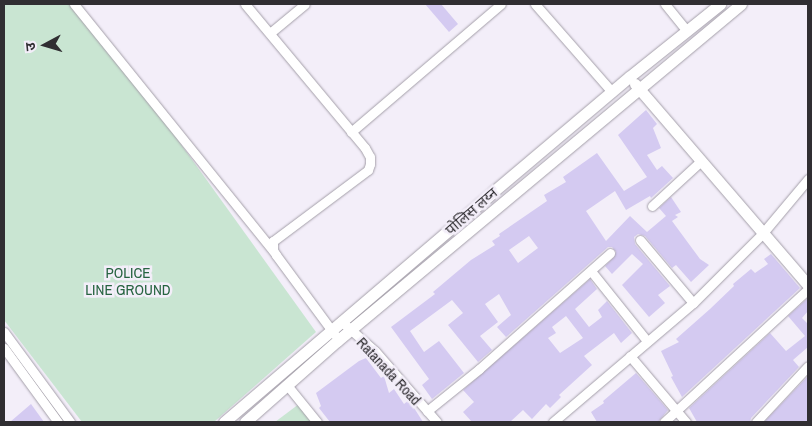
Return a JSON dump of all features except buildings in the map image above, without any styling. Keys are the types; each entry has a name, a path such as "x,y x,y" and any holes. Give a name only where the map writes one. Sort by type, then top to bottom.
{"street":[{"path":"74,4 276,255 330,330 339,339"},
{"path":"246,4 370,157 368,170 273,241 273,250 276,255"},
{"path":"270,33 305,4"},
{"path":"351,132 500,4"},
{"path":"535,4 612,92"},
{"path":"665,4 687,31"},
{"name":"पोलिस लय्न","path":"224,422 629,76 720,4"},
{"path":"245,422 339,339 741,4"},
{"path":"629,76 762,234 808,285"},
{"path":"652,206 701,161"},
{"path":"553,422 693,303 762,234 808,178"},
{"path":"640,240 693,303"},
{"path":"427,411 591,272 610,253"},
{"path":"591,272 647,341"},
{"path":"664,422 808,289"},
{"name":"Ratanada Road","path":"340,321 375,351 437,422"},
{"path":"4,332 70,422"},
{"path":"4,348 58,422"},
{"path":"630,356 686,422"},
{"path":"756,422 808,366"},
{"path":"288,385 317,422"}],"green space":[{"name":"POLICE LINE GROUND","path":"4,4 80,4 316,332 214,422 82,422 4,320"},
{"path":"299,404 315,422 275,422"}]}
